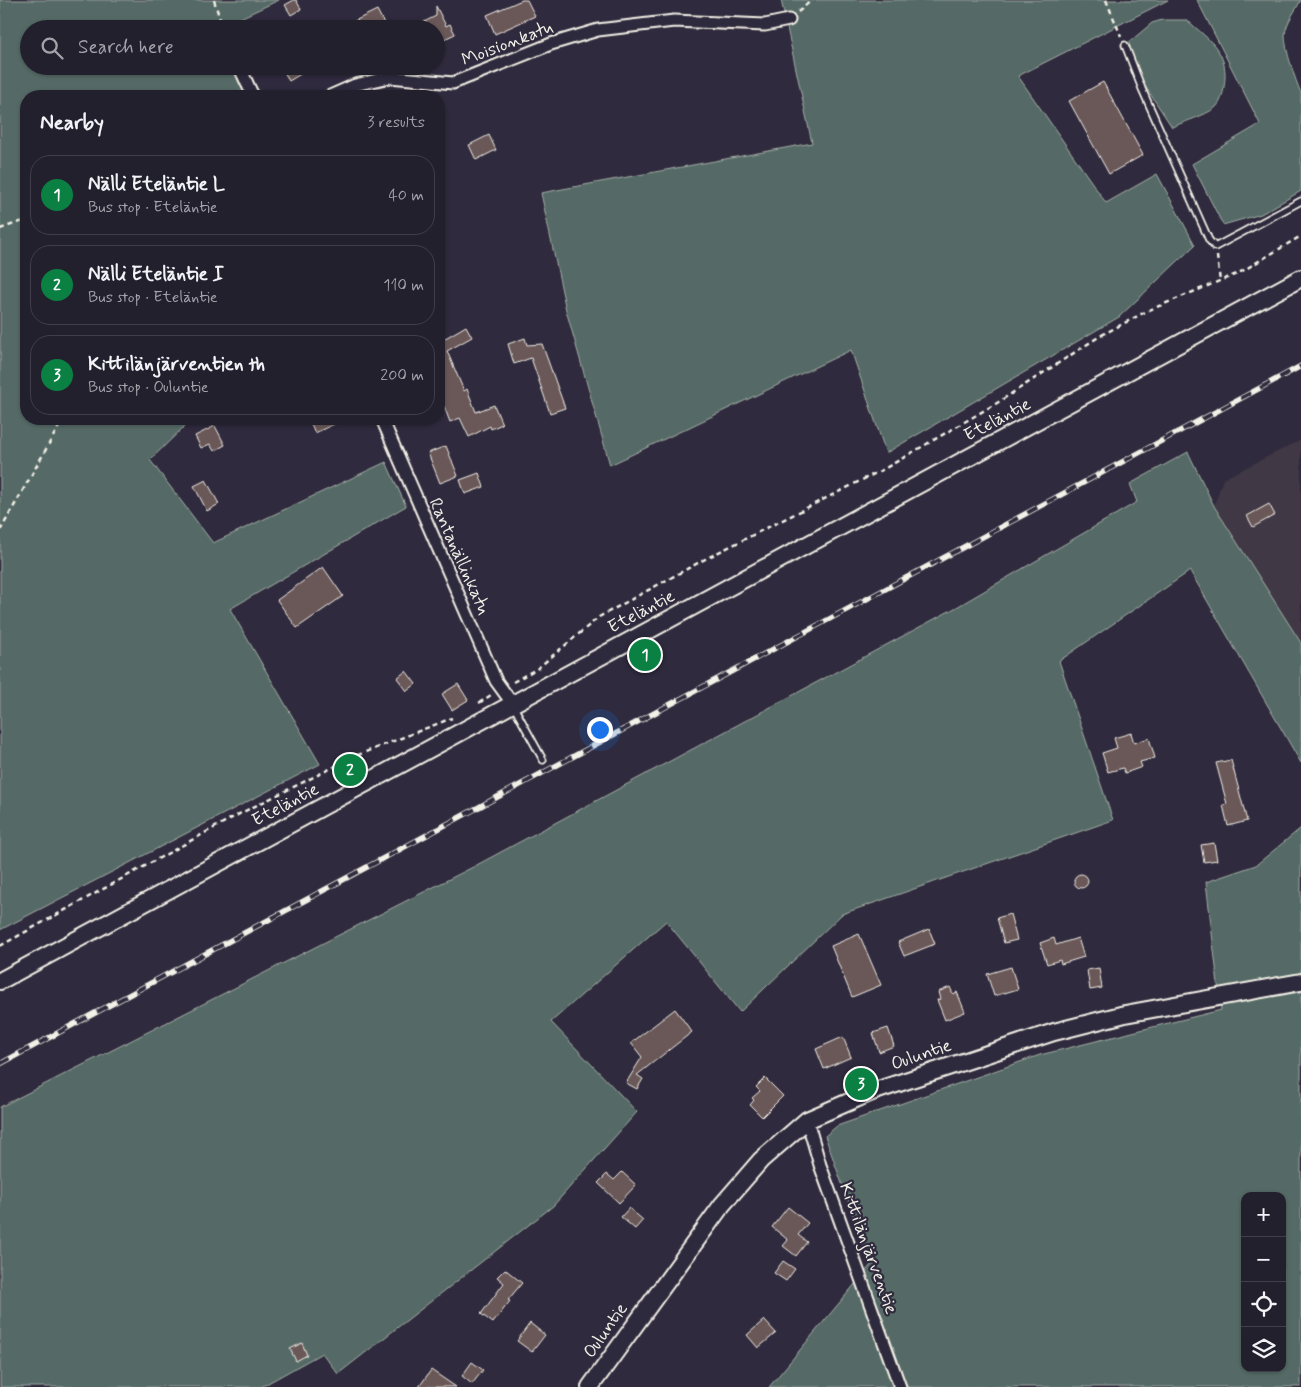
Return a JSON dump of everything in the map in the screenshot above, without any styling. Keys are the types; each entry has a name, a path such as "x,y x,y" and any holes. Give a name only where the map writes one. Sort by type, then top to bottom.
{"main road":[{"name":"Eteläntie","path":"0,981 1301,278"},
{"name":"Ouluntie","path":"590,1387 633,1326 743,1180 761,1160 807,1120 872,1092 1054,1032 1124,1014 1301,982"}],"street":[{"name":"Moisionkatu","path":"344,90 355,85 390,77 453,83 551,44 598,30 674,21 765,25 777,24 788,20"},
{"path":"243,75 249,90"},
{"name":"Rantanällinkatu","path":"385,425 464,611 501,689 512,704"},
{"name":"Kittilänjärventie","path":"807,1120 820,1165 900,1387"}],"lane":[{"path":"1125,45 1142,89 1209,240 1215,247 1301,202"},
{"path":"512,704 543,760"}],"path":[{"path":"214,0 220,20"},
{"path":"788,20 812,0"},
{"path":"1106,0 1125,45"},
{"path":"0,229 20,222"},
{"path":"478,704 538,668 599,617 707,558 884,469 997,403 1100,336 1147,311 1240,273 1301,236"},
{"path":"1215,247 1220,282"},
{"path":"0,531 60,425"},
{"path":"0,946 249,809 358,755 454,717"}],"shaded area":[{"path":"1301,440 1301,643 1214,506 1223,479"}],"green space":[{"path":"0,0 279,0 236,20 20,20 20,75 240,75 246,90 20,90 20,425 186,425 150,460 213,543 386,462 406,506 230,609 320,764 0,930"},
{"path":"781,0 1168,0 1018,76 1106,203 1157,174 1195,245 1119,317 886,453 851,350 610,465 566,310 541,193 812,143"},
{"path":"1197,0 1301,0 1289,21 1285,41 1288,56 1301,93 1301,191 1261,214 1223,225 1192,164 1260,124"},
{"path":"1162,20 1187,20 1216,48 1224,65 1225,75 1222,95 1219,104 1215,108 1172,127 1145,86 1128,43 1152,23"},
{"path":"1188,452 1214,506 1301,643 1301,763 1190,571 1059,661 1113,820 842,914 740,1012 666,921 551,1022 637,1112 553,1206 338,1374 322,1353 261,1387 0,1387 0,1107 473,867 955,608 1137,502 1130,484"},
{"path":"1301,828 1301,1387 769,1387 871,1265 825,1136 837,1126 1040,1055 1221,1010 1206,882 1256,865"}],"building":[{"path":"296,0 301,9 291,15 285,5"},
{"path":"522,0 527,0 535,16 495,34 487,15"},
{"path":"436,6 443,20 428,20 436,16"},
{"path":"377,10 382,20 356,20"},
{"path":"445,24 446,26 450,24 455,34 445,39"},
{"path":"286,75 299,75 289,81"},
{"path":"1103,82 1143,155 1109,174 1069,101"},
{"path":"489,135 496,150 476,160 469,145"},
{"path":"466,326 472,337 447,351 464,391 467,389 476,412 494,405 502,424 491,429 490,426 469,437 460,418 450,422 445,409 445,338"},
{"path":"525,338 527,345 542,344 565,408 550,413 531,358 514,364 508,344"},
{"path":"312,425 332,425 315,433"},
{"path":"215,426 225,445 214,451 210,444 201,448 195,436"},
{"path":"446,446 458,476 440,483 428,453"},
{"path":"479,473 484,487 465,494 460,480"},
{"path":"206,480 219,504 207,511 194,486"},
{"path":"1269,504 1275,515 1253,527 1247,516"},
{"path":"323,567 343,596 297,628 277,600"},
{"path":"406,671 416,684 407,691 397,678"},
{"path":"458,684 468,700 452,710 442,694"},
{"path":"1131,733 1134,743 1149,738 1155,758 1140,762 1142,767 1125,773 1123,768 1108,772 1102,753 1117,748 1114,738"},
{"path":"1231,760 1247,821 1228,826 1223,805 1227,804 1216,763"},
{"path":"1214,843 1217,860 1204,862 1201,845"},
{"path":"1081,874 1086,876 1088,881 1086,886 1081,888 1076,886 1074,881 1076,876"},
{"path":"1010,914 1017,940 1004,943 997,918"},
{"path":"929,929 935,944 904,956 898,942"},
{"path":"859,934 881,985 852,997 831,946"},
{"path":"1054,938 1056,945 1078,938 1084,957 1061,964 1060,960 1047,964 1040,943"},
{"path":"1011,967 1018,989 994,996 987,974"},
{"path":"1099,968 1102,988 1090,990 1087,970"},
{"path":"950,987 953,994 957,992 965,1012 945,1020 937,1000 940,999 938,992"},
{"path":"675,1009 692,1032 637,1075 643,1079 637,1089 626,1083 642,1057 631,1043"},
{"path":"888,1028 894,1046 879,1052 873,1033"},
{"path":"843,1037 851,1057 824,1069 816,1049"},
{"path":"765,1078 783,1096 762,1117 750,1105 754,1100 752,1098 760,1091 756,1087"},
{"path":"622,1172 636,1185 619,1203 598,1183 607,1174 614,1180"},
{"path":"788,1207 808,1223 798,1235 807,1242 796,1256 783,1246 788,1240 772,1227"},
{"path":"629,1208 643,1220 635,1229 621,1217"},
{"path":"783,1261 795,1269 786,1281 774,1273"},
{"path":"505,1269 522,1283 493,1323 481,1314 504,1283 497,1277"},
{"path":"764,1320 776,1333 758,1348 747,1335"},
{"path":"530,1323 545,1335 532,1352 517,1341"},
{"path":"302,1343 307,1355 296,1361 290,1349"},
{"path":"472,1362 483,1370 472,1384 462,1376"},
{"path":"431,1370 456,1387 419,1387"}],"railway":[{"path":"0,1064 1301,366"}],"place":[{"name":"Nälli Eteläntie L","path":"645,655"},
{"name":"Nälli Eteläntie I","path":"350,770"},
{"name":"Kittilänjärventien th","path":"861,1084"}]}
